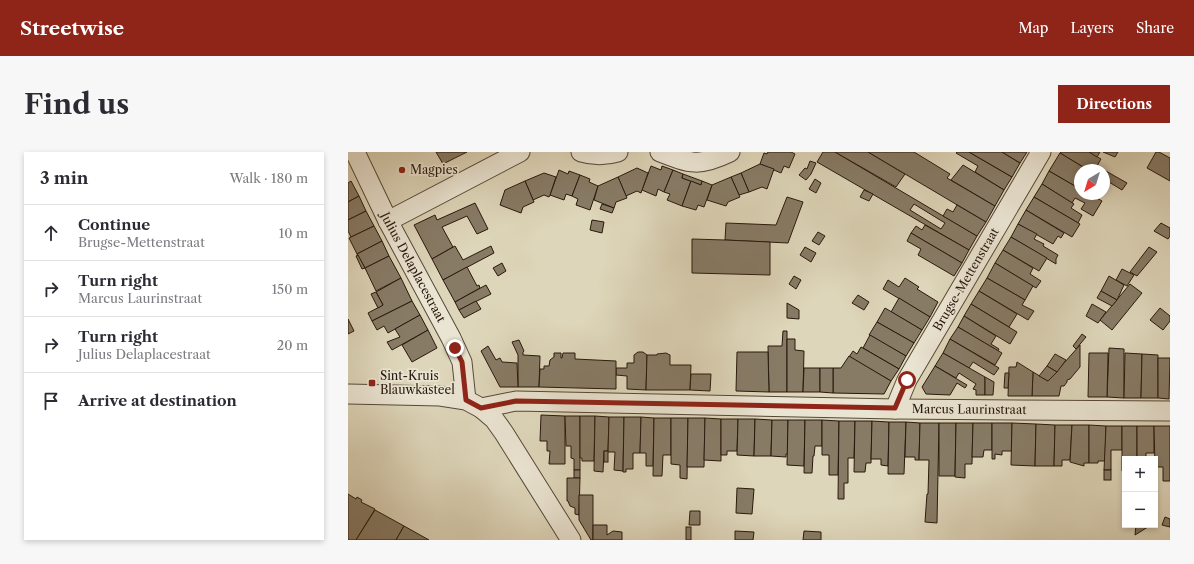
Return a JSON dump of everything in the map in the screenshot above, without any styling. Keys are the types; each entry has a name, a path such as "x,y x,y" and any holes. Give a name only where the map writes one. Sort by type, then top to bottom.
{"street":[{"name":"Julius Delaplacestraat","path":"355,152 388,221 451,338 462,362 474,404"},
{"path":"388,221 520,152"},
{"path":"581,152 590,155 607,156 618,152"},
{"path":"660,152 685,161 699,162 716,159 730,152"},
{"name":"Brugse-Mettenstraat","path":"895,408 907,380 1041,152"},
{"path":"348,394 440,396 474,404 494,420 504,433 570,540"},
{"name":"Marcus Laurinstraat","path":"474,404 516,401 895,408 1170,411"}],"building":[{"path":"436,152 467,152 443,164"},
{"path":"768,152 791,152 795,154 789,168 784,166 781,173 760,164 764,153 767,154"},
{"path":"823,152 835,152 977,236 969,250 817,162","holes":["914,204 945,223 941,229 910,210"]},
{"path":"835,152 868,152 905,174 896,187"},
{"path":"868,152 914,152 950,174 947,178 995,206 986,222"},
{"path":"969,152 1012,177 1004,190 975,172 978,166 956,153"},
{"path":"969,152 1002,152 1020,163 1012,177"},
{"path":"1002,152 1027,152 1020,163"},
{"path":"1089,152 1101,159 1098,164 1078,164 1060,153"},
{"path":"1089,152 1100,152 1097,157"},
{"path":"1103,152 1118,152 1115,157"},
{"path":"1156,152 1170,158 1170,181 1147,168"},
{"path":"1060,153 1078,164 1074,164 1074,186 1049,171"},
{"path":"810,161 816,163 811,174 806,180 799,175 805,168 807,169"},
{"path":"760,164 774,169 767,189 762,187 749,192 741,173"},
{"path":"963,165 1004,190 995,206 951,180"},
{"path":"651,166 661,170 662,166 673,170 664,192 658,189 656,196 642,190"},
{"path":"637,168 648,173 641,193 637,191 626,196 618,177"},
{"path":"559,170 568,174 569,171 580,175 572,196 566,194 564,200 550,195"},
{"path":"673,170 683,174 682,178 691,181 682,206 667,200 670,194 664,192"},
{"path":"1049,171 1074,186 1074,200 1072,203 1042,184"},
{"path":"544,173 556,177 550,195 549,197 544,195 533,200 525,181"},
{"path":"741,173 749,192 739,195 731,177"},
{"path":"1110,173 1127,183 1122,190 1110,183"},
{"path":"683,174 702,181 701,185 682,178"},
{"path":"580,175 590,179 589,182 598,186 590,210 576,205 578,199 572,196"},
{"path":"618,177 627,198 616,202 614,208 594,200 598,186"},
{"path":"731,177 740,197 728,202 726,206 707,200 712,185"},
{"path":"815,179 821,183 816,193 809,189"},
{"path":"351,181 359,196 348,202 348,183"},
{"path":"525,181 534,202 523,207 521,213 500,205 505,190"},
{"path":"691,181 701,185 702,181 712,185 704,207 698,205 696,210 682,206"},
{"path":"1042,184 1074,204 1071,208 1082,215 1078,223 1034,197"},
{"path":"864,190 873,194 869,201 860,197"},
{"path":"359,196 366,211 348,220 348,202"},
{"path":"787,197 803,202 788,243 725,240 726,223 776,225"},
{"path":"1034,197 1080,224 1072,237 1026,210"},
{"path":"1079,200 1102,201 1093,216 1081,209 1085,203"},
{"path":"475,203 488,229 477,234 467,216 442,227 453,247 432,259 414,225 435,215 437,220"},
{"path":"602,204 614,208 612,213 600,209"},
{"path":"957,205 986,222 977,236 943,216 947,209 953,212"},
{"path":"1026,210 1064,233 1061,238 1058,236 1053,244 1018,224"},
{"path":"366,211 374,226 351,237 348,231 348,220"},
{"path":"592,220 604,222 602,233 590,230"},
{"path":"1161,223 1170,228 1170,236 1168,239 1154,231"},
{"path":"1018,224 1037,234 1034,239 1044,244 1043,246 1058,255 1056,264 1011,237"},
{"path":"925,225 969,250 962,263 911,233 916,226 922,230"},
{"path":"374,226 382,241 357,254 349,238"},
{"path":"818,232 825,236 819,245 812,241"},
{"path":"911,233 962,263 954,276 918,255 921,249 907,241"},
{"path":"1011,237 1047,258 1039,271 1003,250"},
{"path":"692,239 770,242 770,275 692,273"},
{"path":"382,241 389,256 365,268 357,254"},
{"path":"455,246 463,260 491,246 494,253 443,280 432,259"},
{"path":"805,247 816,253 811,262 800,255"},
{"path":"1149,247 1157,252 1137,276 1130,272"},
{"path":"1003,250 1033,268 1030,274 1041,281 1036,288 995,263"},
{"path":"358,255 365,268 362,269 356,256"},
{"path":"389,256 401,278 376,291 365,268"},
{"path":"502,263 506,271 498,276 493,268"},
{"path":"995,263 1033,286 1025,300 987,278"},
{"path":"467,267 477,286 479,285 480,288 455,302 443,280"},
{"path":"1122,269 1134,275 1127,286 1116,280"},
{"path":"794,276 801,280 796,289 789,284"},
{"path":"1109,276 1124,285 1117,300 1101,291"},
{"path":"401,278 412,301 372,321 368,313 383,305 376,292"},
{"path":"905,278 919,287 917,289 938,302 930,317 883,289 888,280 899,287"},
{"path":"987,278 1025,300 1022,305 1034,311 1028,320 979,291"},
{"path":"1130,284 1142,293 1112,330 1100,320"},
{"path":"486,285 491,294 459,310 455,302"},
{"path":"979,291 1017,314 1009,327 971,304"},
{"path":"1101,291 1117,300 1112,306 1097,298"},
{"path":"376,292 383,305 378,308 371,294"},
{"path":"858,295 869,302 864,310 852,303"},
{"path":"899,298 930,317 922,330 891,312"},
{"path":"412,301 420,315 388,333 384,326 377,330 372,321"},
{"path":"476,301 481,309 464,318 459,310"},
{"path":"787,303 799,310 799,319 787,318"},
{"path":"971,304 1017,332 1010,344 964,316"},
{"path":"1092,304 1106,312 1098,323 1086,316"},
{"path":"885,308 922,330 914,343 877,322"},
{"path":"1160,308 1170,316 1170,321 1163,330 1150,320"},
{"path":"420,315 428,330 392,350 387,342 400,337 395,329"},
{"path":"964,316 996,336 991,344 999,349 998,351 958,327"},
{"path":"348,319 354,331 348,334"},
{"path":"877,322 914,343 906,356 869,335"},
{"path":"958,327 1002,353 995,365 950,339"},
{"path":"428,330 437,348 412,362 402,345"},
{"path":"783,331 787,331 787,392 769,392 768,346 782,346"},
{"path":"1082,334 1086,337 1076,349 1073,346"},
{"path":"870,335 906,356 899,369 863,348"},
{"path":"787,339 795,339 795,350 804,351 803,392 787,392"},
{"path":"950,339 999,368 994,375 973,362 969,368 943,353"},
{"path":"519,340 524,351 523,355 540,356 539,387 518,387 518,355 512,342"},
{"path":"1080,345 1080,367 1070,379 1067,380 1064,386 1061,386 1059,396 1032,396 1033,372 1048,381"},
{"path":"488,346 496,360 500,358 502,362 517,363 518,387 500,387 481,351"},
{"path":"861,347 899,369 891,381 849,357 853,351 857,354"},
{"path":"1109,348 1124,349 1124,398 1107,397"},
{"path":"638,352 643,352 647,355 646,390 627,389 627,376 616,375 616,368 627,368 627,363 634,363 634,355"},
{"path":"737,352 768,352 769,392 736,391"},
{"path":"554,353 561,353 561,358 563,353 575,353 575,359 616,361 616,389 539,387 540,369 544,369 544,366 549,366 550,360 554,357"},
{"path":"666,353 670,355 670,365 691,365 690,390 646,390 647,355"},
{"path":"943,353 985,377 985,395 976,395 976,390 973,389 976,384 959,373 956,378 935,366"},
{"path":"1089,353 1108,353 1107,397 1088,397"},
{"path":"1125,353 1142,354 1141,398 1124,398"},
{"path":"1055,354 1066,360 1057,372 1047,366"},
{"path":"1142,354 1158,355 1158,398 1141,398"},
{"path":"849,356 891,381 884,394 833,393 833,368 841,368"},
{"path":"1158,358 1170,358 1169,399 1158,398"},
{"path":"1017,362 1033,372 1032,396 1008,396 1009,367 1016,367"},
{"path":"935,366 967,385 965,388 957,383 950,395 926,394 922,387"},
{"path":"1047,366 1057,372 1048,381 1039,376"},
{"path":"804,368 820,368 820,392 803,392"},
{"path":"820,368 833,368 833,393 820,392"},
{"path":"1005,373 1009,373 1008,388 1004,388"},
{"path":"691,374 711,374 710,391 690,390"},
{"path":"985,377 994,382 993,395 985,395"},
{"path":"541,415 565,416 565,464 549,464 550,451 547,451 547,441 540,441"},
{"path":"565,416 580,416 580,470 574,470 574,459 571,458 571,446 566,446"},
{"path":"580,416 595,416 594,461 582,461 582,458 580,458"},
{"path":"595,416 609,417 608,451 604,451 603,472 594,471"},
{"path":"609,417 624,417 623,471 614,470 615,452 608,452"},
{"path":"624,417 641,417 640,453 633,453 633,469 626,469 626,472 623,472"},
{"path":"641,417 654,418 653,466 646,466 646,453 640,453"},
{"path":"654,418 671,418 671,455 663,455 662,476 653,476"},
{"path":"671,418 688,418 687,479 680,478 680,465 671,464"},
{"path":"688,418 705,418 704,467 687,467"},
{"path":"705,418 721,419 721,461 704,460"},
{"path":"721,419 738,419 737,451 727,451 727,455 721,455"},
{"path":"738,419 755,419 754,456 737,455"},
{"path":"755,419 772,420 771,456 754,456"},
{"path":"772,420 788,420 788,454 786,454 786,457 771,456"},
{"path":"788,420 805,420 804,466 787,465"},
{"path":"805,420 822,420 822,446 815,446 812,473 804,473"},
{"path":"822,420 839,421 838,475 829,475 829,455 822,455"},
{"path":"839,421 855,421 854,458 848,458 848,483 844,483 844,499 838,499"},
{"path":"855,421 872,421 871,463 866,463 865,472 854,472"},
{"path":"872,421 889,422 888,466 881,465 881,459 871,459"},
{"path":"889,422 906,422 904,474 888,474"},
{"path":"906,422 920,423 919,460 915,460 915,457 905,457"},
{"path":"920,423 939,423 937,523 925,522 929,460 919,460"},
{"path":"939,423 956,423 955,476 939,476"},
{"path":"956,423 973,423 972,464 965,464 965,478 955,477"},
{"path":"973,423 992,423 992,450 984,450 983,457 972,457"},
{"path":"992,423 1012,423 1012,451 1002,451 1002,455 995,454 995,459 992,459"},
{"path":"1012,423 1036,424 1035,466 1011,465"},
{"path":"1036,424 1055,425 1054,466 1035,466"},
{"path":"1055,425 1072,425 1070,460 1062,460 1062,466 1054,466"},
{"path":"1072,425 1089,425 1089,463 1084,463 1084,466 1070,462"},
{"path":"1089,425 1106,426 1105,461 1089,463"},
{"path":"1106,426 1122,426 1122,450 1111,450 1111,470 1104,470"},
{"path":"1122,426 1137,426 1137,456 1122,456"},
{"path":"1137,426 1154,426 1154,453 1146,453 1146,456 1137,456"},
{"path":"1154,426 1170,426 1170,481 1163,481 1163,467 1158,467 1158,456 1155,456"},
{"path":"604,451 608,451 608,462 604,462"},
{"path":"574,470 580,470 580,478 574,478"},
{"path":"1104,470 1111,470 1111,480 1104,480"},
{"path":"567,478 580,478 579,515 575,514 575,508 570,506 567,501"},
{"path":"737,488 754,489 752,514 736,513"},
{"path":"348,494 356,499 357,497 362,500 361,502 375,509 356,540 348,540"},
{"path":"579,495 593,495 593,540 591,540 579,520"},
{"path":"375,510 404,526 396,540 356,540"},
{"path":"690,511 700,511 700,525 689,525"},
{"path":"1165,517 1170,519 1170,527 1162,525"},
{"path":"593,525 607,525 607,535 613,531 622,532 622,540 593,540"},
{"path":"404,526 429,540 396,540"},
{"path":"686,527 691,527 691,540 686,540"},
{"path":"1136,528 1146,528 1135,535"},
{"path":"735,531 754,532 753,540 735,540"},
{"path":"804,531 821,532 821,540 803,540"}],"place":[{"name":"Magpies","path":"402,170"},
{"name":"Sint-Kruis Blauwkasteel","path":"372,383"}],"route":[{"path":"455,348 462,362 466,400 481,408 516,401 895,408 907,380"}]}
